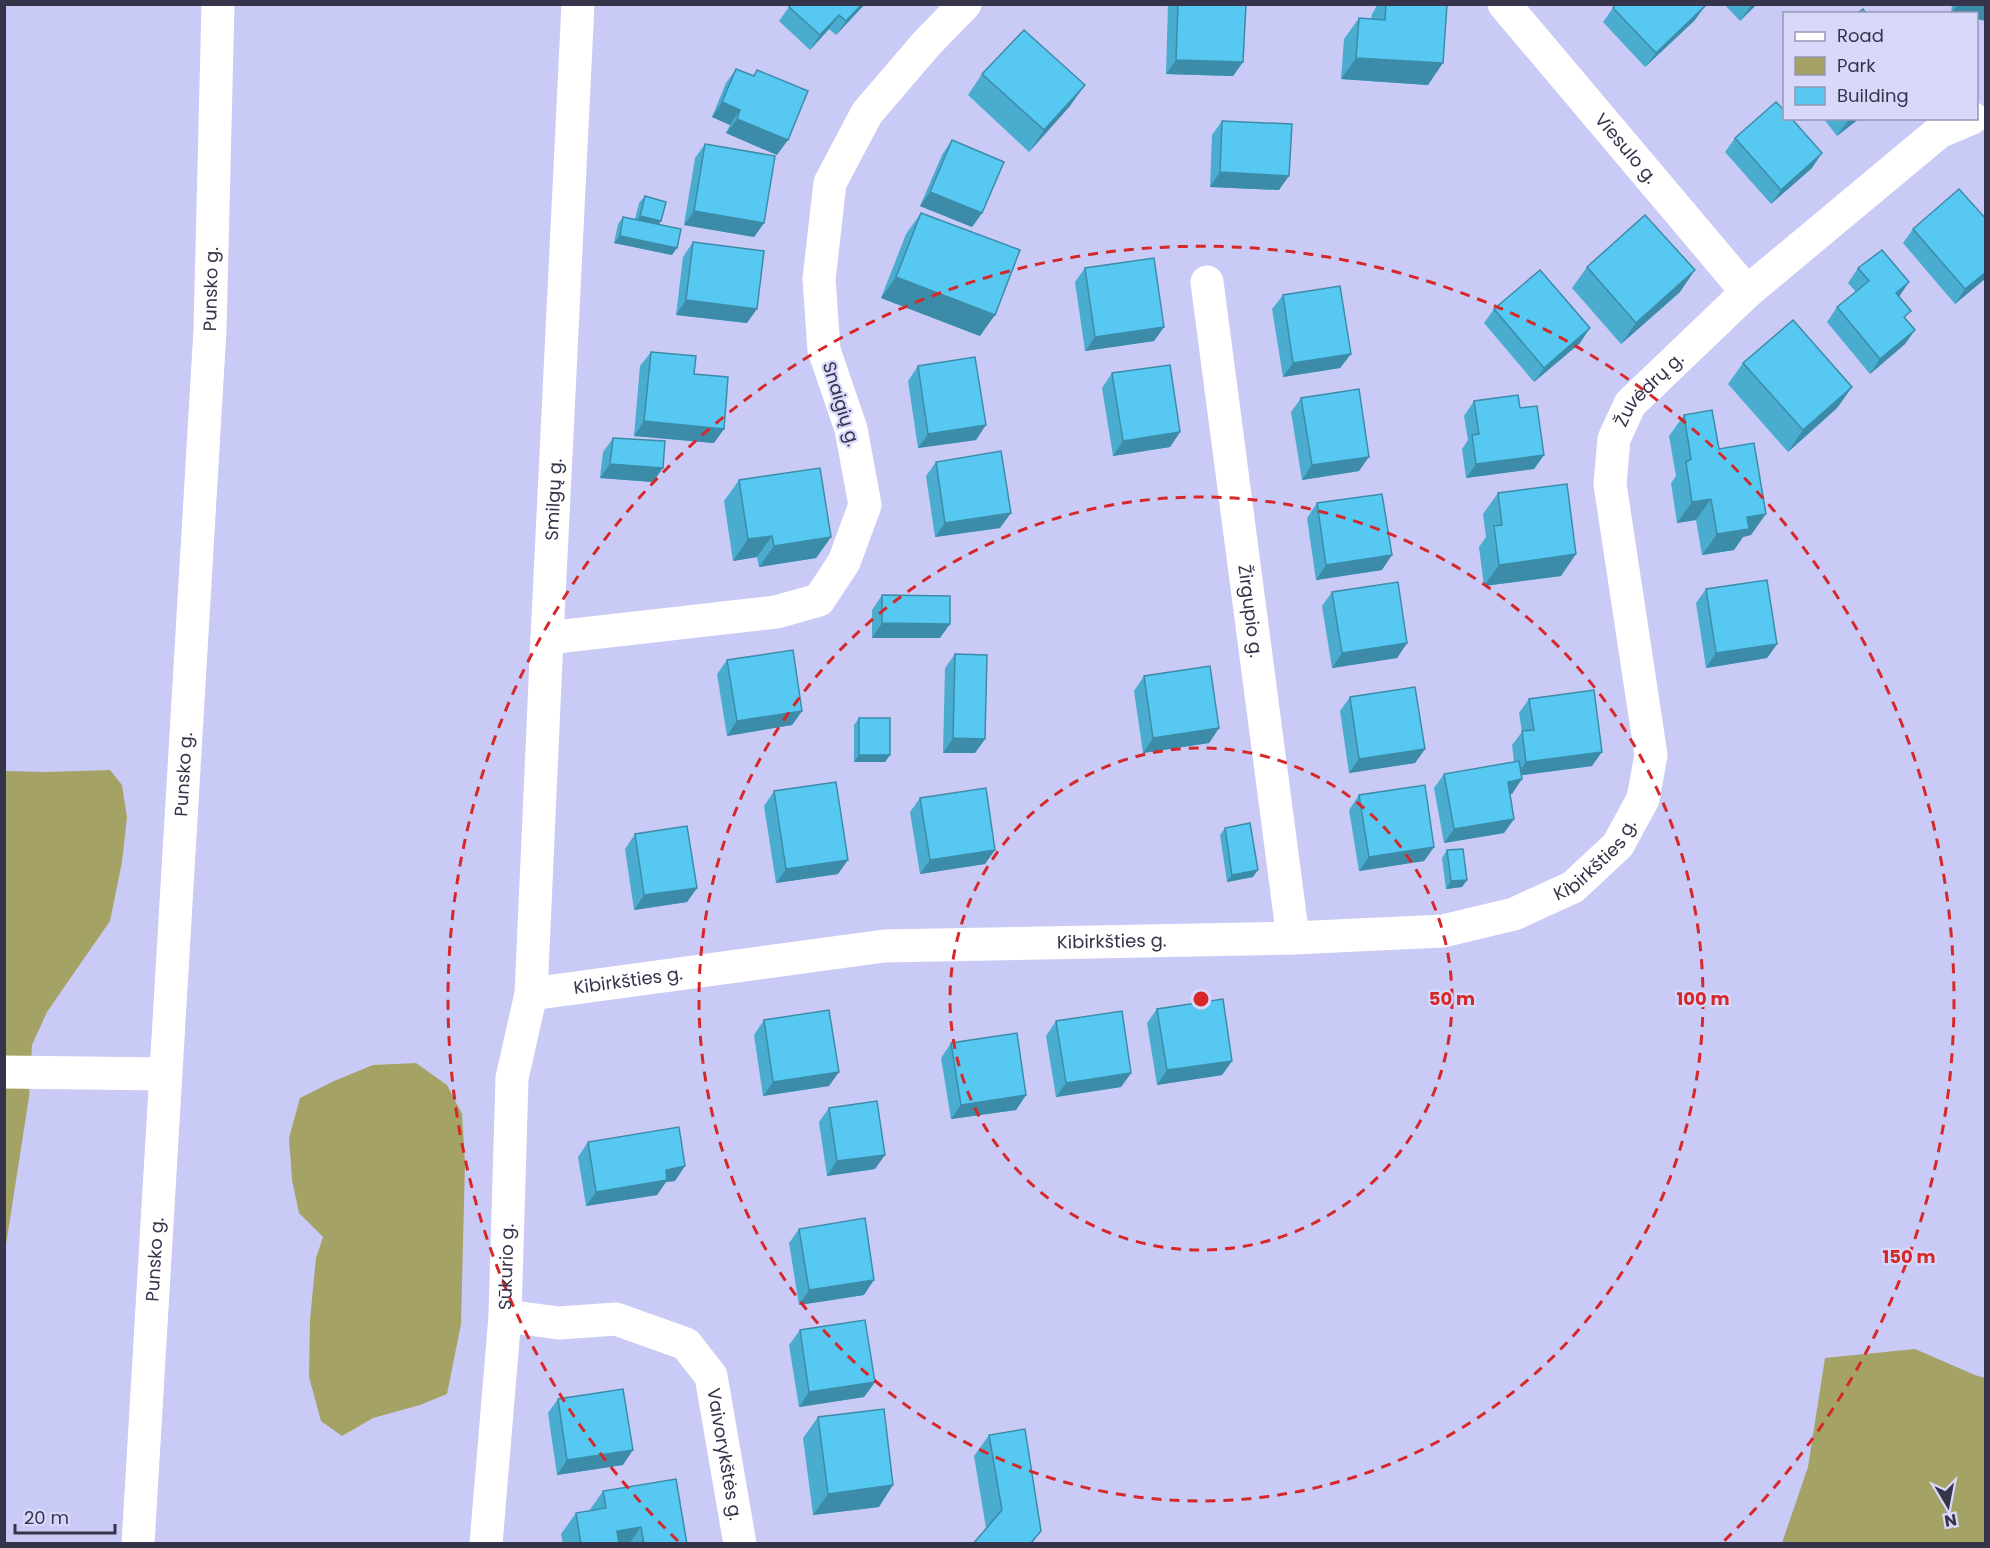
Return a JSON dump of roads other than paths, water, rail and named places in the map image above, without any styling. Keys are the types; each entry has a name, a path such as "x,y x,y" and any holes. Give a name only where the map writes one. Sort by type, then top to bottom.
{"street":[{"name":"Punsko g.","path":"138,1544 210,330 218,4"},
{"name":"Smilgų g.","path":"531,994 578,4"},
{"name":"Snaigių g.","path":"547,638 777,612 819,600 838,572 844,562 865,505 851,429 824,350 819,279 830,183 867,113 964,4"},
{"name":"Viesulo g.","path":"1504,4 1747,292"},
{"name":"Žuvėdrų g.","path":"1643,799 1651,755 1610,484 1614,439 1630,404 1747,292 1939,132 1967,120"},
{"name":"Žirgupio g.","path":"1208,282 1293,938"},
{"name":"Kibirkšties g.","path":"531,994 884,946 1293,938 1443,931 1514,914 1573,887 1618,845 1643,799"},
{"name":"Sūkurio g.","path":"486,1544 505,1316 512,1078 531,994"},
{"path":"4,1072 165,1074"},
{"name":"Vaivorykštės g.","path":"505,1316 559,1323 616,1319 686,1344 711,1376 740,1544"}]}
